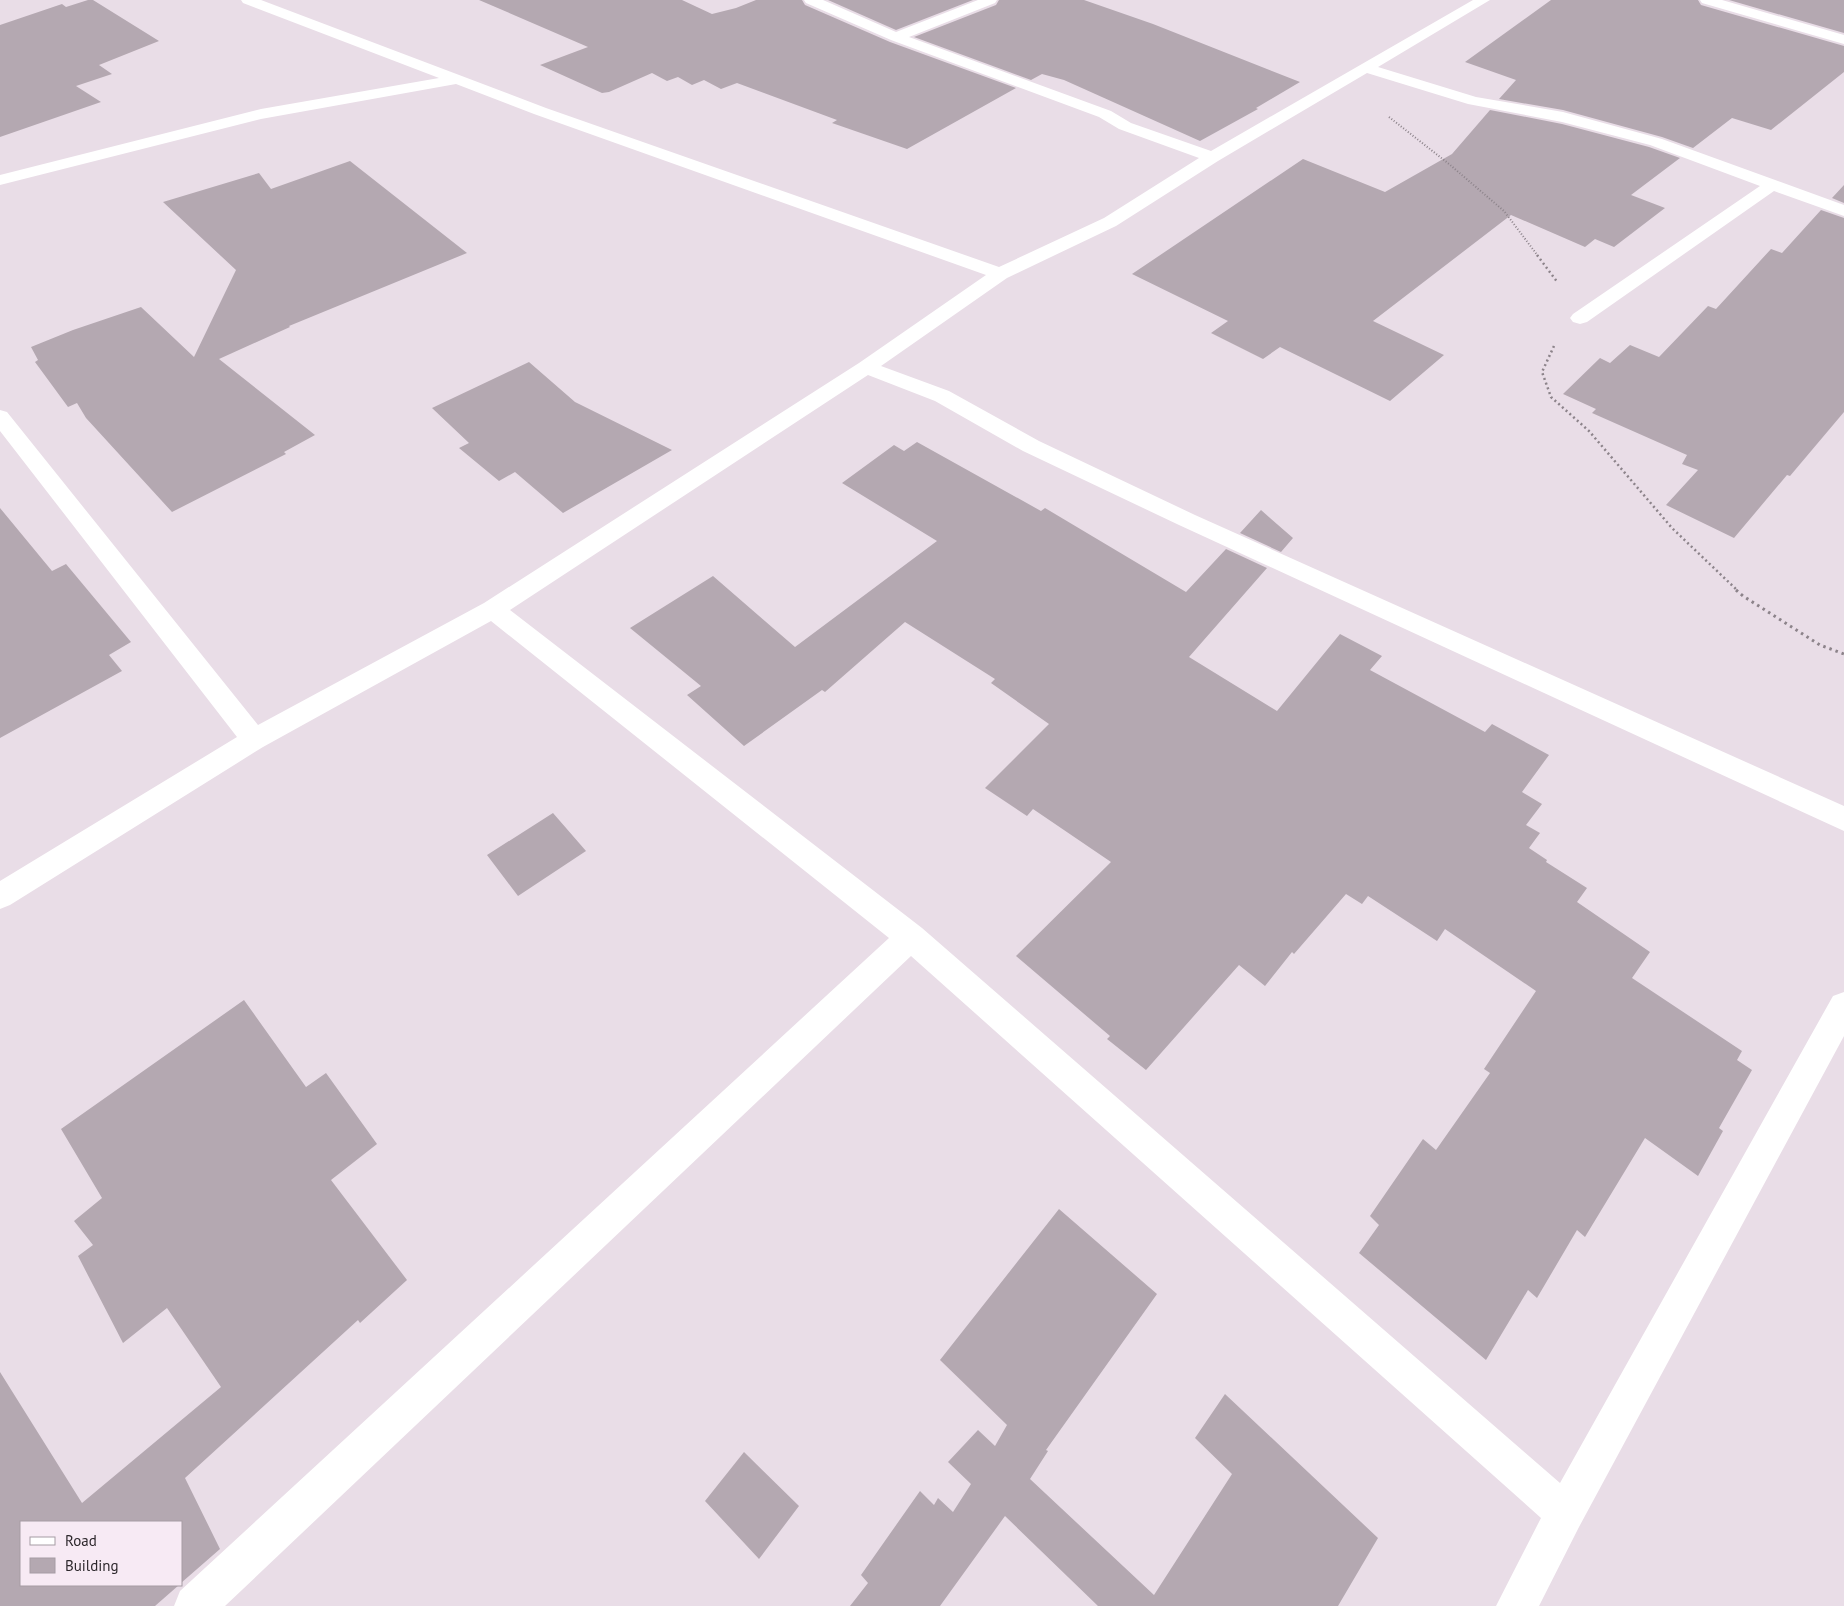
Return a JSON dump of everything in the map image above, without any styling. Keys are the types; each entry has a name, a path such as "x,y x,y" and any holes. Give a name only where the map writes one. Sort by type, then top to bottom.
{"street":[{"path":"248,0 540,112 1000,274"},
{"path":"811,0 896,37 1105,114 1138,131 1212,157"},
{"path":"896,37 990,0"},
{"path":"0,896 254,740 493,609 886,354 1000,274 1110,222 1212,157 1483,0"},
{"path":"1707,0 1844,40"},
{"path":"1366,68 1474,101 1562,117 1656,142 1844,211"},
{"path":"0,180 261,114 361,95 456,80"},
{"path":"1580,318 1772,186"},
{"path":"866,367 942,396 1031,446 1187,520 1844,819"},
{"path":"0,417 254,740"},
{"path":"493,609 911,937 1565,1513"},
{"path":"195,1606 911,937"},
{"path":"1516,1606 1565,1513 1844,1006"}],"path":[{"path":"1328,91 1378,107 1449,164 1504,212 1566,293 1580,318 1554,346 1542,372 1552,398 1590,431 1672,528 1743,596 1820,645 1844,654"}],"building":[{"path":"93,0 159,41 99,65 112,74 76,86 101,102 0,137 0,25 62,4 66,7"},
{"path":"479,0 682,0 712,14 736,8 756,0 802,0 805,5 890,42 1016,88 907,149 832,123 837,120 737,83 721,89 704,80 692,85 678,77 667,81 652,73 609,92 602,93 540,65 588,47"},
{"path":"828,0 973,0 896,30"},
{"path":"999,0 1084,0 1153,24 1300,82 1256,108 1258,109 1200,141 1064,80 1042,74 1031,80 914,37 996,5"},
{"path":"1551,0 1698,0 1701,5 1844,46 1844,72 1771,130 1732,118 1693,148 1662,137 1563,110 1499,99 1516,80 1465,62"},
{"path":"1729,0 1844,0 1844,33"},
{"path":"1490,110 1562,124 1649,147 1680,158 1631,195 1665,208 1614,247 1595,239 1585,247 1511,215 1373,321 1444,355 1390,401 1280,347 1263,359 1211,333 1228,321 1132,274 1303,159 1385,192 1452,154"},
{"path":"350,161 467,253 289,326 219,359 315,435 284,452 286,454 172,512 86,418 77,403 68,407 35,362 38,360 31,347 73,330 141,307 194,357 236,270 163,202 259,173 271,189"},
{"path":"1844,185 1844,203 1832,198"},
{"path":"1821,210 1844,218 1844,412 1790,476 1787,475 1734,538 1666,505 1698,470 1682,464 1687,455 1592,413 1596,409 1563,394 1600,358 1610,363 1630,345 1659,357 1708,306 1716,309 1771,249 1782,253"},
{"path":"529,362 575,402 672,450 563,513 515,472 499,481 459,448 469,443 432,408"},
{"path":"917,442 1041,511 1045,508 1186,592 1226,549 1267,568 1189,657 1277,711 1340,634 1382,656 1370,670 1485,732 1492,724 1549,755 1522,792 1542,804 1526,825 1540,833 1529,848 1547,860 1546,862 1587,888 1577,902 1650,952 1632,978 1742,1051 1737,1060 1752,1070 1719,1128 1723,1131 1698,1176 1645,1138 1585,1237 1577,1230 1537,1298 1528,1290 1486,1360 1359,1253 1379,1225 1370,1216 1423,1139 1436,1150 1490,1073 1484,1069 1536,991 1445,929 1437,941 1368,896 1362,904 1346,894 1294,954 1292,952 1265,986 1239,965 1146,1070 1107,1039 1110,1036 1016,956 1111,862 1033,809 1027,816 985,788 1049,724 991,683 995,679 905,622 825,692 822,690 744,746 687,695 701,686 630,628 713,576 795,647 937,541 842,483 894,445 904,451"},
{"path":"0,508 52,571 66,564 131,642 109,655 122,671 0,738"},
{"path":"1261,510 1293,538 1281,552 1240,533"},
{"path":"553,813 586,851 518,896 487,855"},
{"path":"244,1000 306,1087 326,1073 377,1144 331,1180 407,1280 360,1323 358,1320 185,1478 220,1549 182,1582 182,1521 20,1521 20,1586 178,1586 155,1606 0,1606 0,1372 82,1503 221,1387 167,1308 123,1343 78,1256 93,1245 74,1221 102,1198 61,1129"},
{"path":"1059,1209 1157,1294 1046,1450 1048,1451 1030,1479 1154,1595 1232,1474 1195,1438 1225,1394 1378,1538 1338,1606 1098,1606 1005,1516 940,1606 850,1606 868,1583 861,1575 920,1491 934,1505 938,1498 953,1512 971,1484 948,1462 978,1430 995,1446 1007,1425 940,1360"},
{"path":"744,1452 799,1506 759,1559 705,1501"}]}
